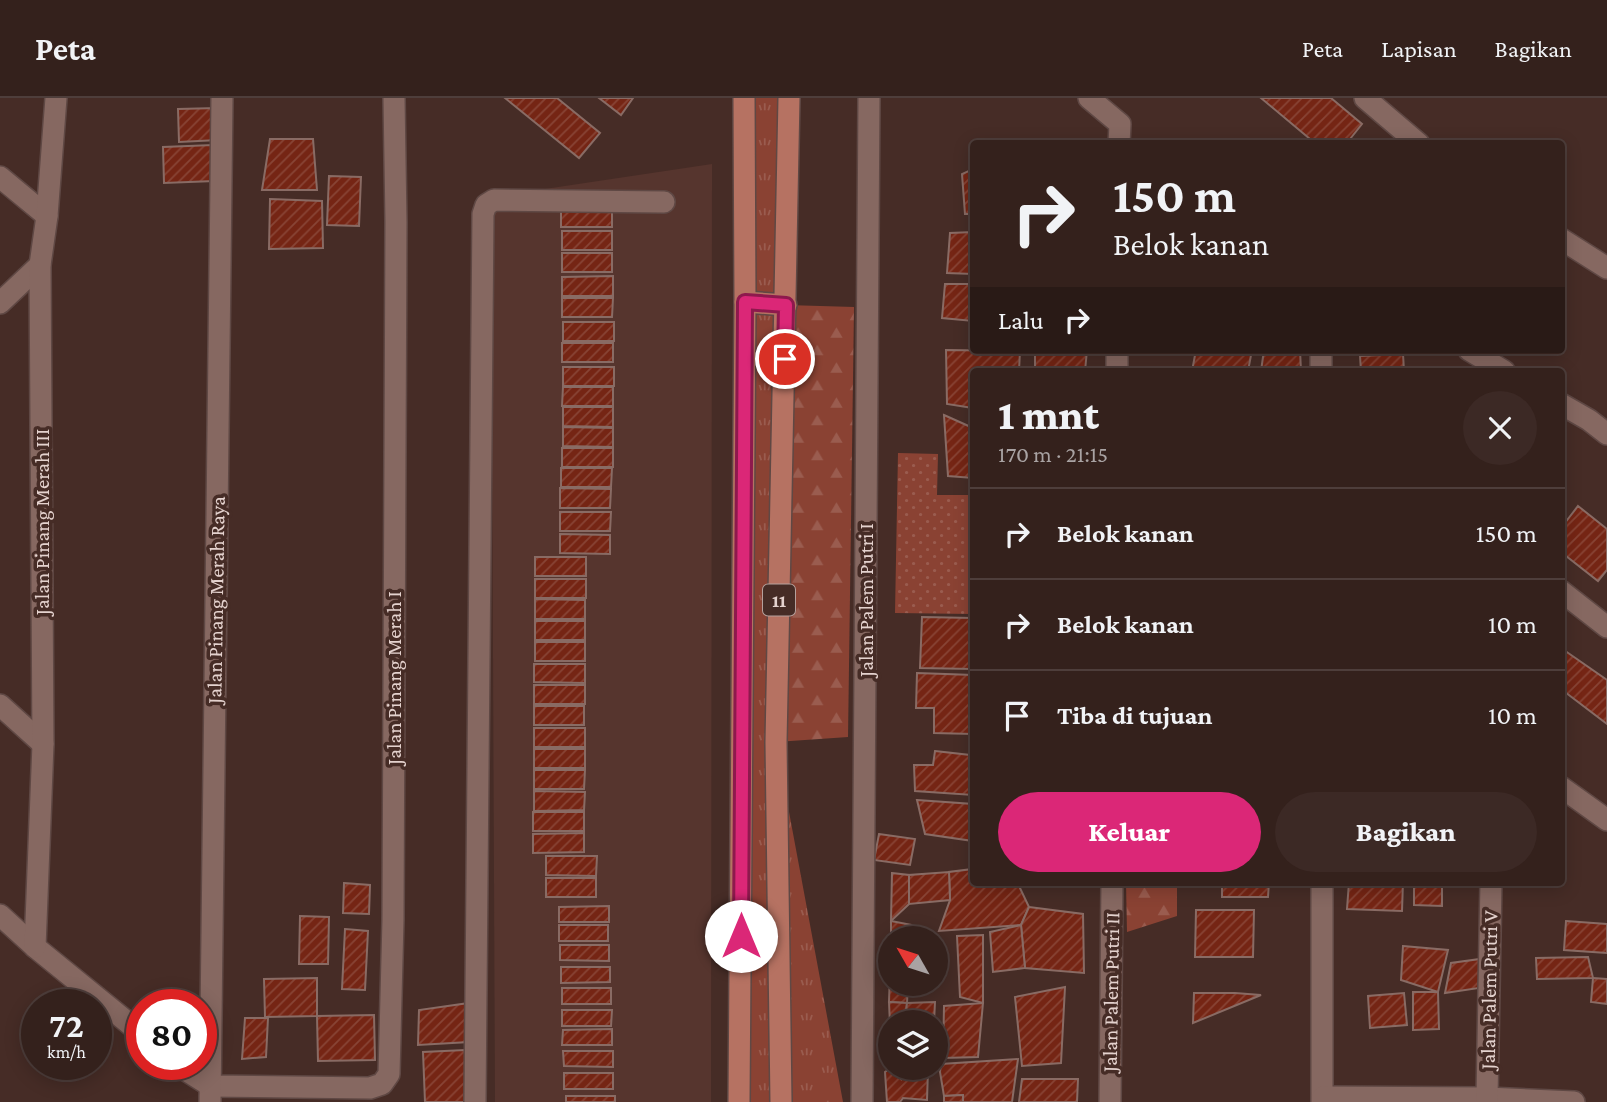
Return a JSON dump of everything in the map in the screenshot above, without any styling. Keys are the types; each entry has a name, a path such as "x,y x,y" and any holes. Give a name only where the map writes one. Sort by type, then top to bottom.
{"highway":[{"name":"11","path":"739,1102 744,98"},
{"name":"11","path":"781,1102 776,742 789,98"},
{"path":"745,302 786,305"}],"street":[{"name":"Jalan Pinang Merah III","path":"35,947 43,744 40,265 47,216 56,98"},
{"name":"Jalan Pinang Merah Raya","path":"210,1094 222,98"},
{"name":"Jalan Pinang Merah I","path":"210,1094 370,1088 382,1084 389,1074 393,906 396,250 394,98"},
{"name":"Jalan Palem Putri I","path":"862,1102 869,98"},
{"path":"1089,98 1120,124 1119,140"},
{"path":"1365,98 1414,140"},
{"path":"0,177 47,216"},
{"path":"475,1102 483,214 486,205 494,200 664,202"},
{"path":"1565,242 1607,268"},
{"path":"0,303 40,265"},
{"path":"1565,406 1607,434"},
{"path":"1565,594 1607,627"},
{"path":"0,705 43,744"},
{"path":"1565,790 1607,820"},
{"name":"Jalan Palem Putri II","path":"1110,1102 1112,886"},
{"path":"1322,886 1323,1099 1487,1098 1574,1102"},
{"name":"Jalan Palem Putri V","path":"1487,1098 1491,886"},
{"path":"0,915 126,1021"},
{"path":"194,1080 210,1094"}],"shaded area":[{"path":"712,164 711,1102 495,1102 491,197"}],"green space":[{"path":"746,98 789,98 776,742 843,1102 741,1102"},
{"path":"786,305 854,307 848,737 776,742"},
{"path":"898,453 938,454 937,495 970,495 970,614 895,613"},
{"path":"1126,886 1177,886 1177,916 1127,932"}],"building":[{"path":"505,98 557,98 600,133 579,158"},
{"path":"599,98 633,98 621,115"},
{"path":"1261,98 1331,98 1362,124 1349,140 1311,140"},
{"path":"217,108 218,140 179,142 178,109"},
{"path":"270,139 313,139 317,190 262,190"},
{"path":"213,145 214,181 164,183 163,147"},
{"path":"970,170 970,214 965,214 962,174"},
{"path":"329,176 361,177 359,226 327,225"},
{"path":"270,199 322,201 323,248 269,249"},
{"path":"561,208 612,208 612,227 561,227"},
{"path":"562,231 612,231 612,250 562,250"},
{"path":"970,232 970,274 947,273 950,233"},
{"path":"562,253 612,253 612,272 562,272"},
{"path":"613,276 613,296 562,296 562,277"},
{"path":"945,284 970,284 970,321 942,318"},
{"path":"562,298 613,298 612,317 562,317"},
{"path":"563,322 614,322 614,341 563,341"},
{"path":"562,343 613,343 613,362 562,362"},
{"path":"946,350 970,350 970,354 1020,354 1019,368 970,368 970,408 947,404"},
{"path":"1035,354 1087,354 1085,368 1035,368"},
{"path":"1195,354 1251,354 1249,368 1193,368"},
{"path":"1263,354 1300,354 1301,368 1261,368"},
{"path":"1403,354 1404,368 1361,368 1360,356"},
{"path":"563,367 614,367 614,386 563,386"},
{"path":"563,387 613,387 613,406 562,406"},
{"path":"563,407 613,407 613,427 563,426"},
{"path":"944,415 970,427 970,478 948,476"},
{"path":"563,427 613,428 613,447 563,446"},
{"path":"562,448 613,448 613,467 562,467"},
{"path":"561,468 612,468 611,487 561,487"},
{"path":"560,488 611,489 610,508 560,508"},
{"path":"1578,506 1607,529 1607,570 1598,581 1565,555 1565,523"},
{"path":"560,512 611,512 610,531 560,531"},
{"path":"560,534 610,535 610,554 560,553"},
{"path":"535,557 586,557 586,576 535,576"},
{"path":"535,579 586,579 586,598 535,598"},
{"path":"535,599 585,600 585,619 535,619"},
{"path":"922,617 970,618 970,669 920,668"},
{"path":"535,621 585,621 585,640 535,640"},
{"path":"535,642 585,642 585,661 535,661"},
{"path":"1565,651 1607,680 1607,724 1565,692"},
{"path":"534,664 585,664 585,683 534,682"},
{"path":"917,673 970,675 970,734 934,733 934,708 916,708"},
{"path":"534,685 585,685 585,704 534,704"},
{"path":"534,706 584,706 584,725 534,725"},
{"path":"534,728 585,728 585,747 534,747"},
{"path":"534,749 585,749 585,768 534,768"},
{"path":"935,751 970,755 970,795 915,791 914,765 933,765"},
{"path":"534,770 585,770 584,789 534,789"},
{"path":"534,791 585,792 584,810 534,811"},
{"path":"917,800 970,804 970,841 925,834"},
{"path":"533,812 584,812 584,831 533,831"},
{"path":"584,833 584,852 533,853 533,834"},
{"path":"879,834 915,839 910,865 874,860"},
{"path":"546,856 597,856 596,876 546,875"},
{"path":"970,869 970,886 1019,886 1029,907 1021,925 948,930 948,926 941,926 950,900 949,872"},
{"path":"949,872 950,900 909,904 909,875"},
{"path":"892,873 909,875 909,904 891,921"},
{"path":"546,878 596,878 596,897 546,897"},
{"path":"344,883 370,885 369,914 343,913"},
{"path":"1222,886 1269,886 1268,897 1222,897"},
{"path":"1349,886 1403,886 1402,911 1347,909"},
{"path":"1414,886 1442,886 1442,906 1414,905"},
{"path":"609,906 609,922 559,922 559,907"},
{"path":"1029,907 1083,914 1084,973 1025,968 1021,925"},
{"path":"1196,910 1254,910 1253,957 1195,957"},
{"path":"300,916 329,917 328,964 299,964"},
{"path":"891,921 912,925 912,926 891,926"},
{"path":"1566,921 1607,924 1607,953 1564,950"},
{"path":"559,925 608,925 608,941 559,941"},
{"path":"1021,925 1025,968 993,972 990,932"},
{"path":"345,929 368,931 365,990 342,989"},
{"path":"983,935 983,1003 960,997 957,936"},
{"path":"560,945 609,945 609,961 560,960"},
{"path":"1403,946 1448,950 1438,992 1401,980"},
{"path":"1588,957 1593,978 1537,979 1536,958"},
{"path":"1480,959 1479,988 1445,993 1451,963"},
{"path":"561,967 610,967 610,982 561,983"},
{"path":"317,978 317,1016 265,1017 264,979"},
{"path":"1593,978 1607,979 1607,1004 1591,1002"},
{"path":"1065,987 1061,1063 1022,1066 1015,997"},
{"path":"562,988 611,988 611,1004 562,1004"},
{"path":"1413,992 1438,992 1439,1029 1413,1030"},
{"path":"1194,993 1235,993 1261,995 1193,1023"},
{"path":"1404,993 1407,1025 1370,1028 1368,996"},
{"path":"889,996 907,996 907,1003 889,1002"},
{"path":"889,1002 907,1003 906,1010 889,1010"},
{"path":"935,1002 935,1010 906,1010 907,1003"},
{"path":"469,1003 469,1042 418,1045 419,1010"},
{"path":"983,1003 978,1057 948,1058 948,1010 944,1010 944,1006"},
{"path":"562,1010 612,1010 611,1026 562,1026"},
{"path":"374,1015 375,1060 318,1061 317,1016"},
{"path":"245,1018 268,1018 266,1057 242,1059"},
{"path":"612,1029 612,1045 562,1045 563,1030"},
{"path":"465,1050 467,1102 425,1102 423,1052"},
{"path":"563,1051 613,1051 613,1067 564,1066"},
{"path":"1018,1059 1012,1102 963,1102 963,1095 944,1096 941,1080 948,1080 948,1064"},
{"path":"564,1073 613,1073 613,1089 564,1089"},
{"path":"1022,1079 1078,1079 1077,1102 1019,1102"},
{"path":"886,1080 928,1080 927,1100 903,1098 900,1102 887,1102"},
{"path":"963,1095 963,1102 944,1102 944,1096"},
{"path":"566,1096 615,1096 615,1102 566,1102"}],"route":[{"path":"741,936 745,302 786,305 785,359"}]}
